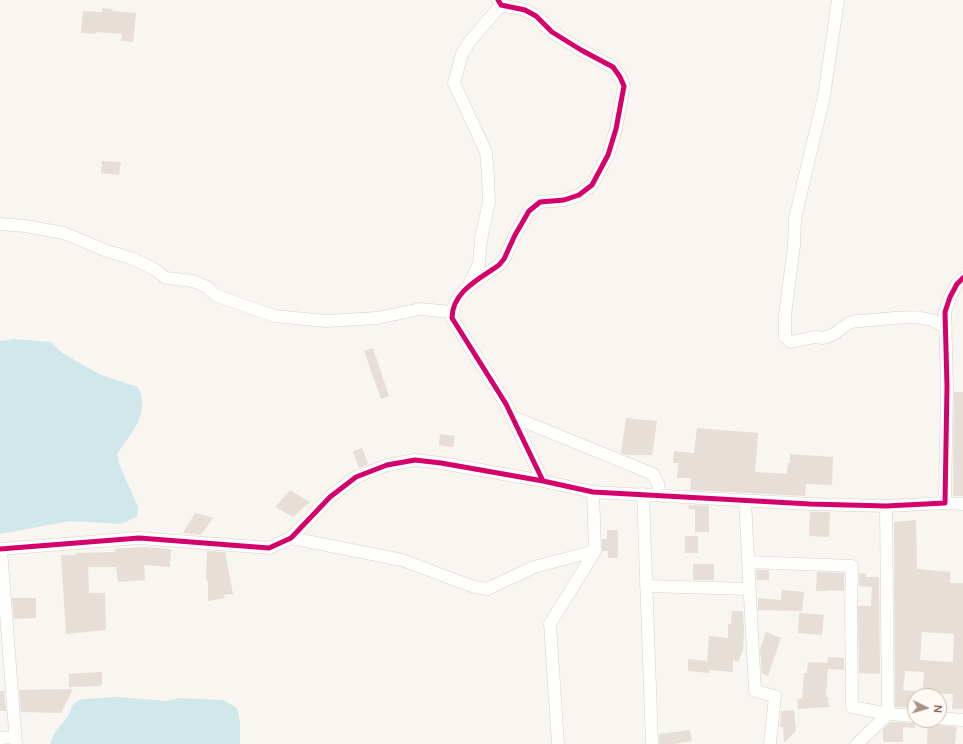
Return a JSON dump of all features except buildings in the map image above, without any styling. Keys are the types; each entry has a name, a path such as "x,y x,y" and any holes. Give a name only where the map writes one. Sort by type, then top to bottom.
{"street":[{"path":"838,0 824,96 795,218 794,246 784,315 785,337 790,342 815,337 823,338 834,334 849,323 856,321 904,318 924,318 936,322 946,328"},
{"path":"468,287 479,263 481,240 489,201 488,177 486,152 454,83 462,54 470,41 500,3 525,10 536,16 552,32 613,67 624,86 616,129 608,155 592,185 579,195 564,200 540,202 529,211 515,235 504,259 499,265 468,287 456,299 452,312 452,318 513,417 542,481"},
{"path":"0,224 25,226 64,233 107,251 131,258 154,269 166,278 193,281 208,287 215,295 274,316 326,321 377,318 420,310 452,312"},
{"path":"945,503 947,386 945,312 950,297 963,278"},
{"path":"513,417 653,474 658,484 660,496"},
{"path":"0,738 16,740 4,646 0,549 139,538 269,548 291,538 336,493 356,477 387,466 415,460 441,463 542,481 593,492 810,504 886,506 945,503 963,504"},
{"path":"558,744 550,624 595,550 593,492"},
{"path":"643,494 652,744"},
{"path":"745,501 755,691 775,696 770,744"},
{"path":"857,744 888,714 886,506"},
{"path":"291,538 402,560 458,582 487,589 534,568 595,550"},
{"path":"748,562 852,566 852,707 888,714 907,715"},
{"path":"646,586 750,589"},
{"path":"947,719 963,720"}],"water":[{"path":"14,339 51,342 62,353 101,375 138,387 142,406 141,415 138,423 117,454 119,464 138,507 137,517 121,524 70,521 0,534 0,341"},
{"path":"118,697 167,701 179,698 223,700 237,708 240,723 240,744 50,744 54,734 68,716 72,706 77,701 83,699"}],"cycle path":[{"path":"498,0 501,5 525,10 536,16 552,32 613,67 624,86 616,129 608,155 592,185 579,195 564,200 540,202 529,211 515,235 504,259 499,265 469,286 457,300 453,309 452,318 506,404 543,481 593,492 810,504 886,506 945,503 947,386 945,312 950,297 957,284 963,278"},
{"path":"0,549 139,538 269,548 291,538 330,497 356,477 387,465 415,460 441,463 543,481"}]}
